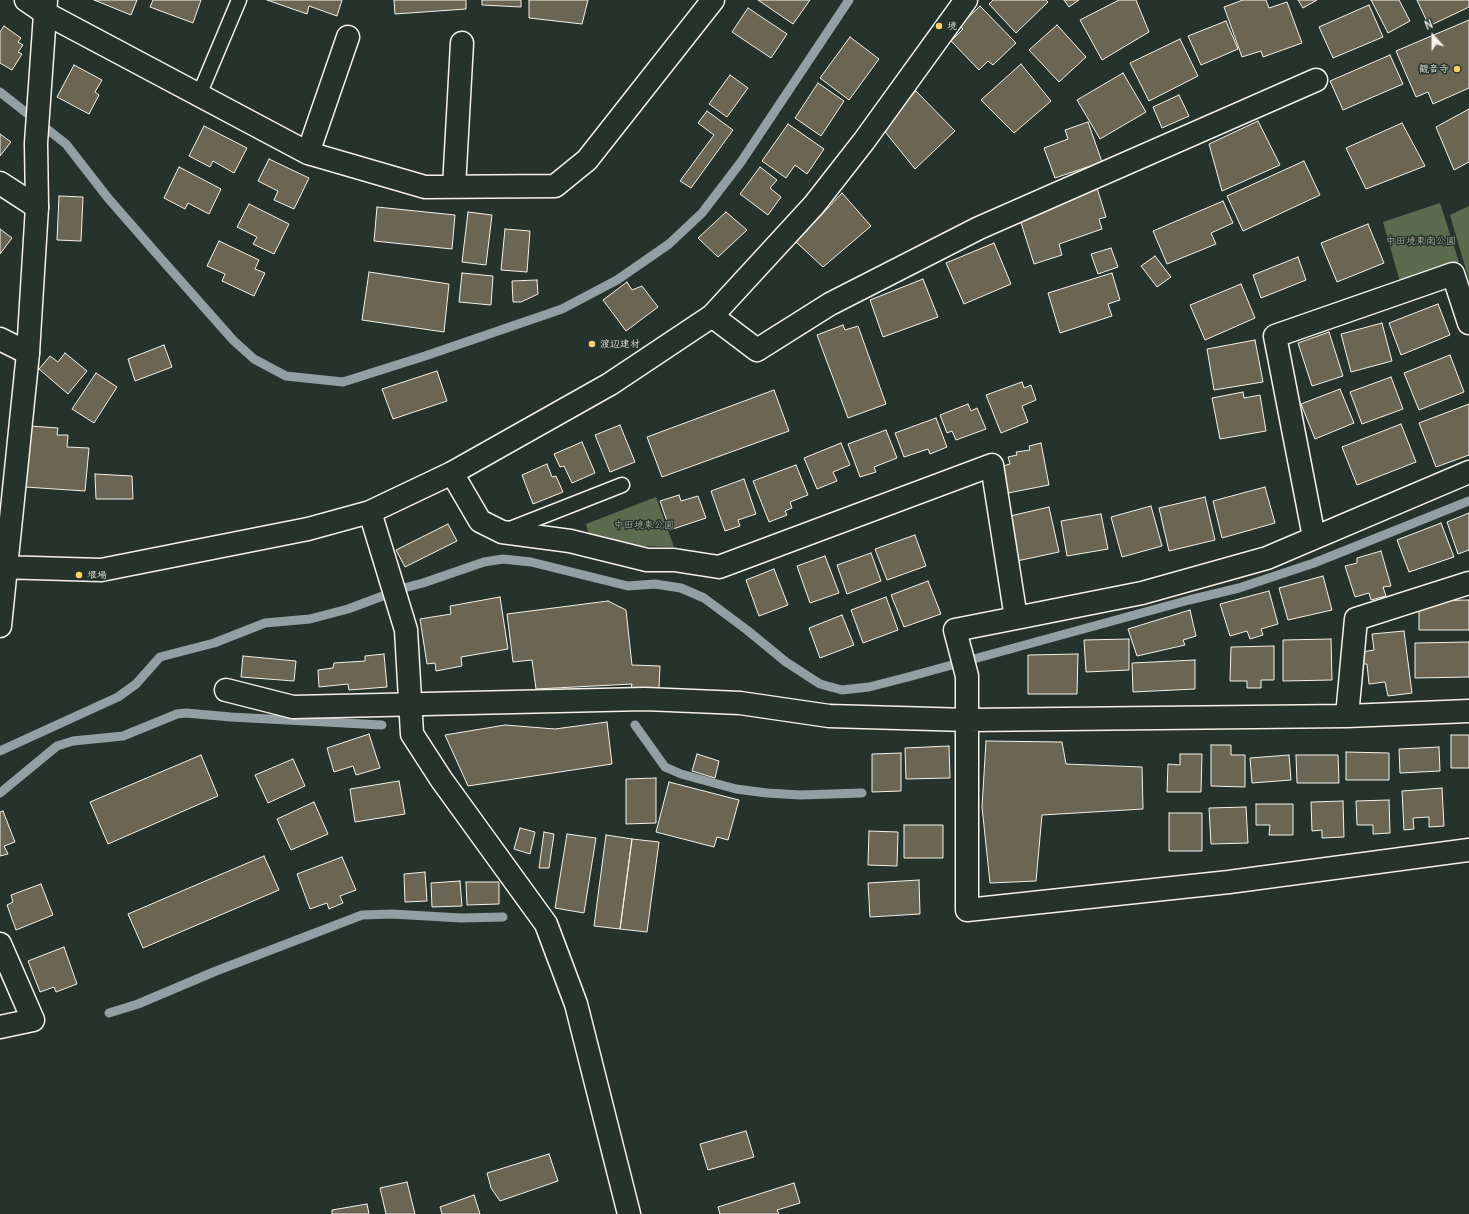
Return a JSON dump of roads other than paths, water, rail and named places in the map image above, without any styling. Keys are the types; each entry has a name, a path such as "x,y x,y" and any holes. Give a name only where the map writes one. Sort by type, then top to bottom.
{"street":[{"path":"26,0 45,7 199,95 308,153 425,187 555,186 587,160 713,0"},
{"path":"3,568 102,570 308,529 370,512 452,473 610,384 712,316 814,205 864,141 966,0"},
{"path":"0,626 3,568 28,353 37,207 36,143 45,7"},
{"path":"308,153 348,37"},
{"path":"454,187 462,43"},
{"path":"712,316 757,350 830,304 979,228 1316,80"},
{"path":"0,183 37,207"},
{"path":"1314,537 1275,336 1453,274 1469,323"},
{"path":"0,339 28,353"},
{"path":"452,473 480,521 502,532 570,541 647,560 674,560 719,567 992,465 1016,618"},
{"path":"1469,472 1267,558 1142,593 955,630 967,676 966,910 1229,882 1469,850"},
{"path":"370,512 406,630 412,734 441,779 546,924 576,1004 629,1214"},
{"path":"1347,716 1356,619 1469,583"},
{"path":"226,690 293,707 645,700 740,703 829,716 968,720 1347,716 1469,711"},
{"path":"0,944 33,1020 0,1026"}],"lane":[{"path":"199,95 239,0"},
{"path":"502,532 622,485"}],"waterway":[{"path":"0,92 66,144 108,198 156,253 233,340 254,359 286,376 343,382 425,356 562,309 617,280 669,244 702,213 741,162 849,0"},
{"path":"0,751 118,697 136,684 160,657 214,643 265,623 310,619 348,609 404,588 484,562 503,559 531,562 628,586 655,584 681,588 704,598 747,630 786,662 820,684 842,690 869,687 908,677 1189,600 1239,588 1314,563 1469,501"},
{"path":"0,793 57,746 73,741 123,736 177,714 186,713 231,717 382,725"},
{"path":"635,725 665,767 681,774 736,789 767,793 800,795 862,793"},
{"path":"109,1013 138,1004 216,971 362,915 392,914 461,918 503,917"}],"place":[{"name":"境","path":"939,26"},
{"name":"観音寺","path":"1457,69"},
{"name":"渡辺建材","path":"592,344"},
{"name":"堰場","path":"79,575"}],"park label":[{"name":"中田境東南公園","path":"1421,241"},
{"name":"中田境東公園","path":"644,525"}]}
